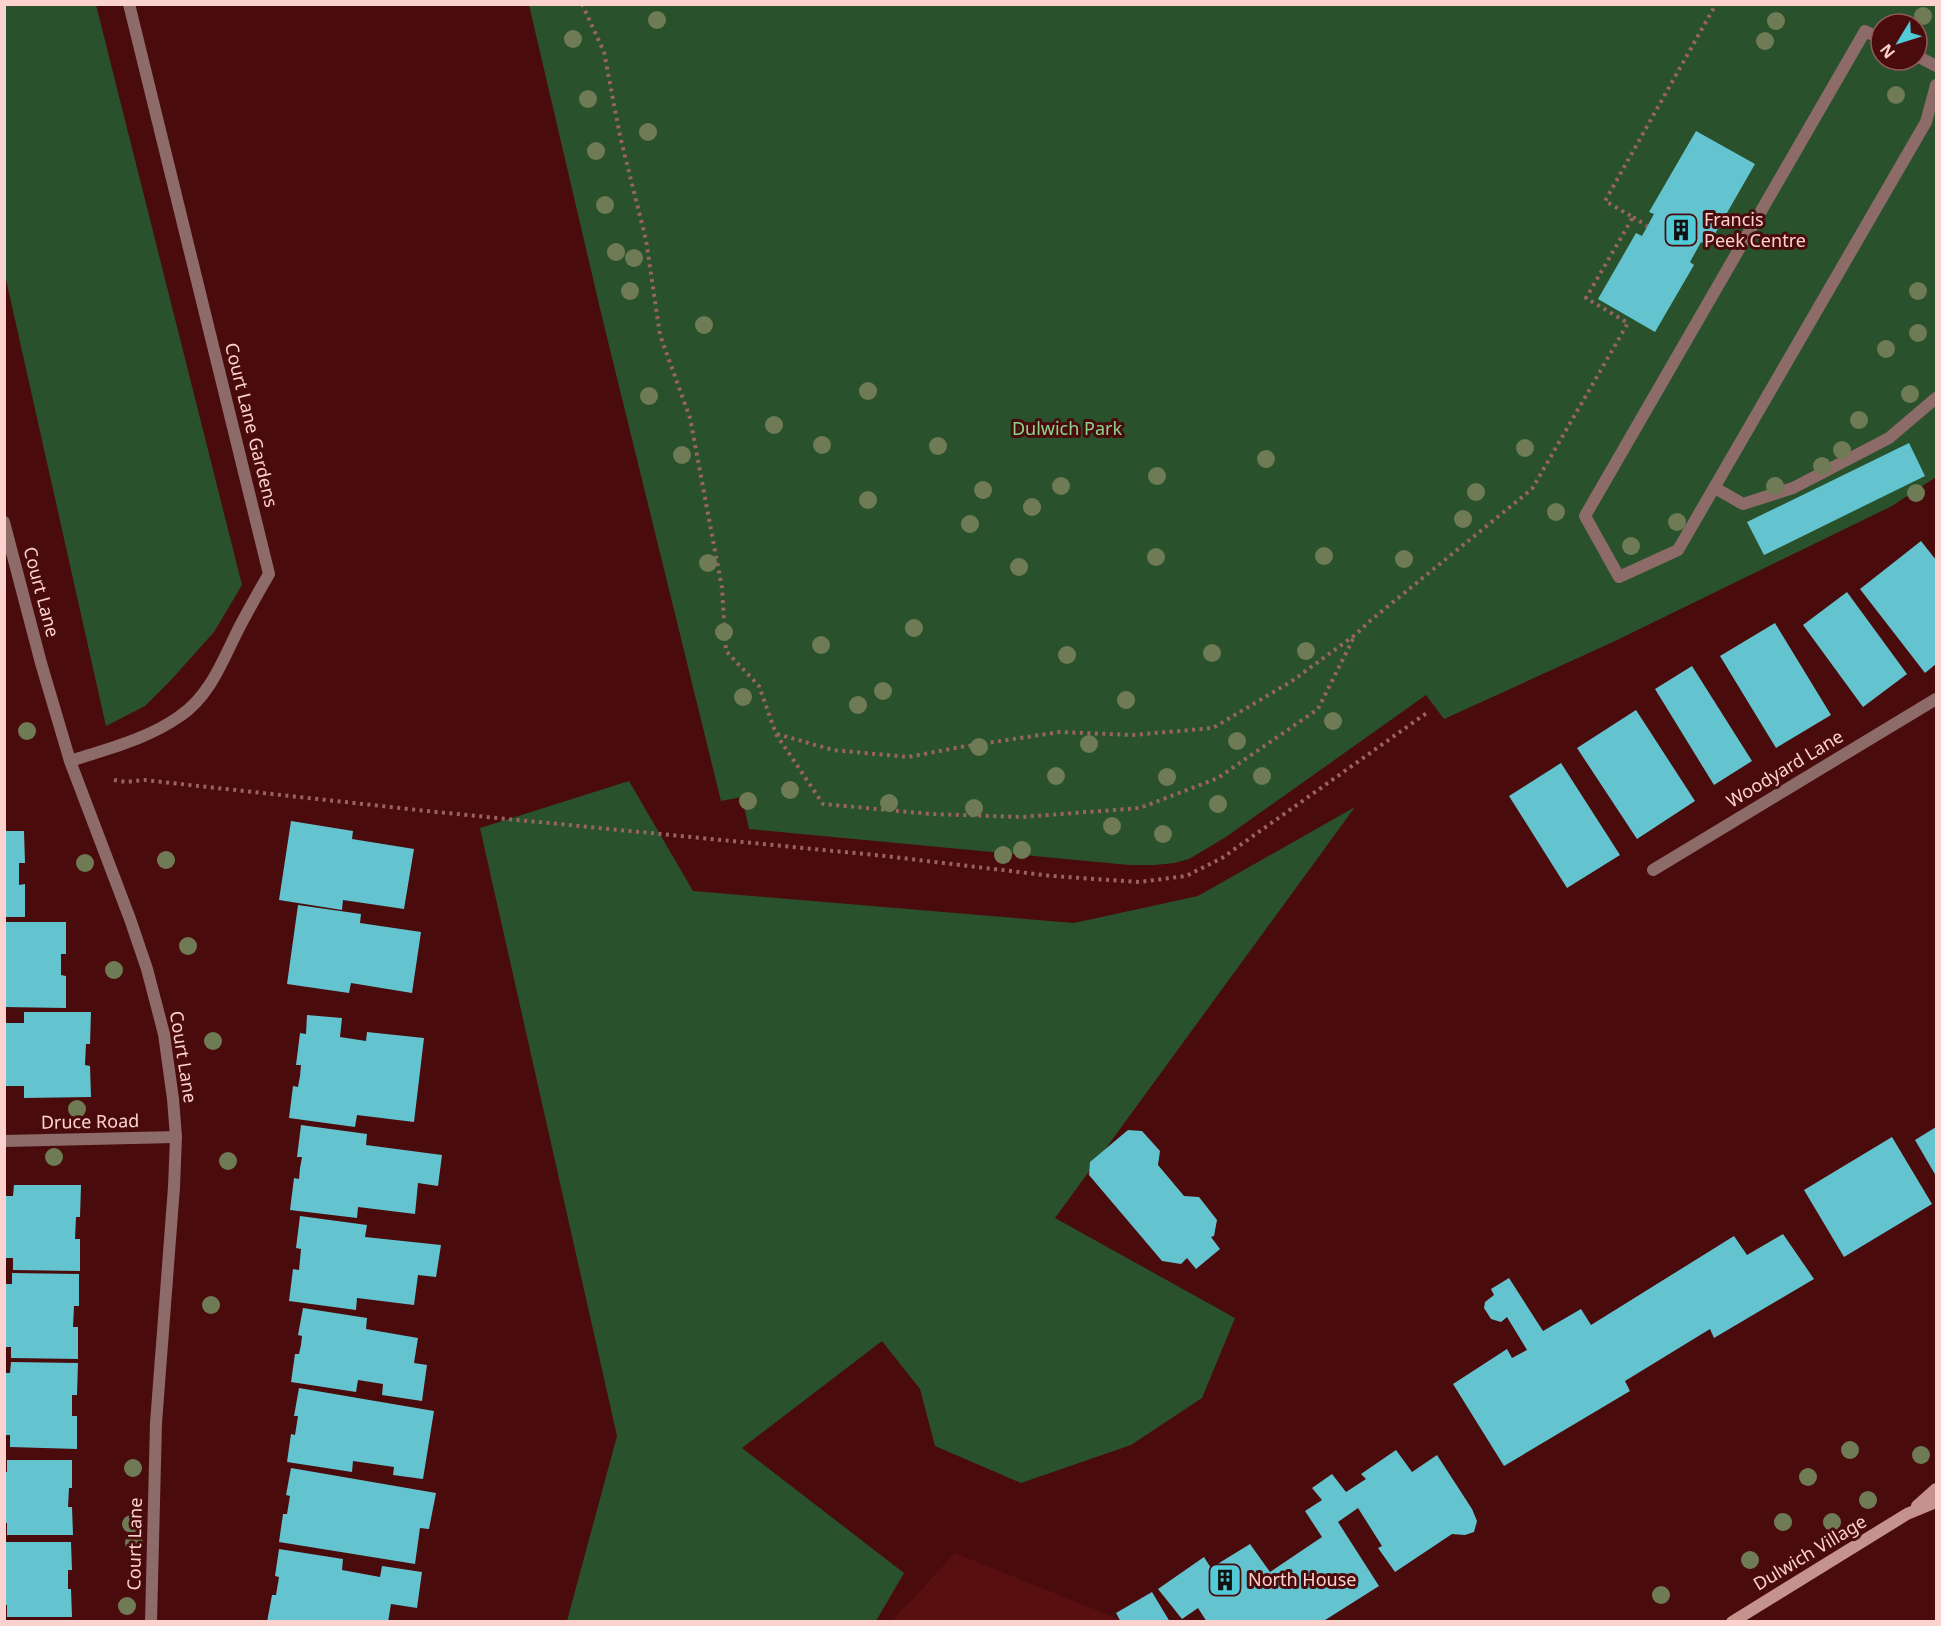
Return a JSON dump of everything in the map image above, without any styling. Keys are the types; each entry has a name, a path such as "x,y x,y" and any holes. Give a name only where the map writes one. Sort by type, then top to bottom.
{"street":[{"name":"Court Lane Gardens","path":"72,767 160,728 181,716 199,700 215,677 269,574 129,4"},
{"path":"1869,33 1865,31 1585,516 1619,577 1678,550 1926,122 1936,85"},
{"path":"1715,488 1743,504 1793,488 1889,438 1936,398"},
{"name":"Court Lane","path":"4,522 41,663 72,767 130,918 147,969 164,1034 173,1099 176,1137 172,1221 156,1424 151,1622"},
{"name":"Woodyard Lane","path":"1653,870 1936,699"},
{"name":"Druce Road","path":"4,1141 176,1137"},
{"name":"Dulwich Village","path":"1907,1515 1936,1489"},
{"name":"Dulwich Village","path":"1732,1622 1907,1515 1936,1502"}],"path":[{"path":"582,4 604,52 620,136 646,240 660,335 690,418 722,588 726,651 759,686 776,734 823,804 931,814 1022,817 1140,808 1218,778 1318,709 1355,635"},
{"path":"1647,226 1605,201 1716,4"},
{"path":"776,734 833,750 909,757 1060,732 1133,735 1213,728 1292,681 1355,635 1532,489 1628,323 1586,298 1632,217"},
{"path":"72,767 126,782 144,780 436,812 885,856 1052,876 1139,882 1186,876 1222,858 1428,712"}],"shaded area":[{"path":"955,1553 1124,1621 891,1622"}],"green space":[{"path":"4,5 96,5 242,585 214,632 171,680 145,706 106,726 5,275"},
{"name":"Dulwich Park","path":"529,5 1936,5 1936,477 1892,506 1613,642 1444,719 1426,695 1226,837 1189,859 1174,863 1129,865 749,829 742,797 721,801 602,317"},
{"path":"629,781 693,891 1074,923 1198,896 1355,807 1055,1218 1235,1318 1202,1398 1131,1445 1021,1483 935,1446 920,1389 882,1341 742,1448 904,1573 876,1621 567,1621 617,1436 480,828"}],"building":[{"name":"Francis Peek Centre","path":"1696,131 1755,164 1708,246 1701,242 1690,262 1694,265 1655,332 1598,299 1636,233 1642,236 1654,214 1649,212"},
{"path":"1909,443 1925,476 1764,555 1747,522"},
{"path":"1921,541 1936,560 1936,664 1925,673 1860,589"},
{"path":"1847,592 1907,674 1863,707 1803,625"},
{"path":"1775,623 1831,715 1776,748 1720,656"},
{"path":"1692,666 1752,761 1714,785 1655,689"},
{"path":"1636,710 1695,801 1637,839 1577,748"},
{"path":"1561,763 1620,855 1567,888 1509,796"},
{"path":"291,821 353,831 352,839 414,849 404,909 343,900 342,910 279,900"},
{"path":"5,831 24,831 25,863 19,863 19,885 25,884 25,917 5,917"},
{"path":"298,905 361,914 360,923 421,932 412,993 351,983 349,993 287,984"},
{"path":"4,922 66,922 66,954 61,954 61,975 66,976 66,1008 4,1007"},
{"path":"24,1012 91,1012 90,1044 86,1044 85,1065 90,1066 91,1097 24,1098 24,1086 4,1086 4,1023 24,1023"},
{"path":"307,1015 342,1018 340,1037 366,1041 367,1032 424,1038 414,1122 357,1115 355,1127 289,1118 293,1086 298,1087 300,1076 301,1065 296,1065 300,1033 306,1034"},
{"path":"301,1125 367,1134 366,1145 442,1155 438,1186 418,1183 415,1214 358,1207 357,1218 290,1210 294,1178 299,1179 302,1157 297,1157"},
{"path":"1936,1127 1936,1176 1915,1140"},
{"path":"1128,1130 1142,1131 1160,1151 1158,1165 1184,1196 1199,1197 1217,1220 1214,1236 1211,1237 1220,1249 1196,1269 1187,1258 1181,1264 1162,1261 1089,1175 1090,1162"},
{"path":"1892,1137 1932,1204 1844,1257 1804,1190"},
{"path":"14,1185 81,1185 80,1217 76,1217 75,1239 80,1239 80,1271 13,1270 13,1258 4,1258 4,1196 13,1196"},
{"path":"300,1216 367,1225 365,1237 441,1245 436,1277 418,1275 414,1305 357,1298 356,1310 289,1301 293,1269 299,1270 301,1249 296,1248"},
{"path":"1783,1234 1814,1279 1714,1338 1710,1329 1625,1381 1630,1391 1504,1466 1453,1384 1507,1349 1512,1358 1527,1350 1507,1317 1501,1322 1491,1319 1484,1308 1485,1302 1494,1295 1491,1289 1509,1278 1543,1331 1581,1309 1591,1325 1734,1236 1747,1255"},
{"path":"12,1273 79,1274 79,1306 74,1306 73,1327 78,1327 78,1359 11,1358 11,1347 4,1347 4,1284 12,1284"},
{"path":"303,1308 367,1318 366,1329 418,1338 414,1363 427,1365 422,1401 382,1395 383,1384 358,1380 356,1392 291,1382 295,1354 299,1354 301,1345 302,1336 298,1335"},
{"path":"11,1362 78,1363 77,1395 72,1395 72,1416 77,1416 77,1449 10,1447 10,1435 4,1435 4,1373 10,1373"},
{"path":"299,1388 434,1411 423,1479 393,1475 394,1467 353,1461 352,1472 287,1462 291,1434 295,1435 298,1416 294,1416"},
{"path":"1396,1450 1412,1472 1437,1455 1472,1509 1477,1521 1474,1532 1465,1535 1452,1534 1395,1572 1378,1548 1382,1546 1358,1508 1338,1522 1379,1586 1322,1622 1207,1622 1198,1608 1182,1619 1158,1589 1204,1557 1211,1568 1250,1544 1270,1572 1322,1537 1305,1511 1322,1500 1312,1488 1332,1474 1346,1492 1366,1479 1361,1474"},
{"path":"7,1460 72,1460 72,1488 69,1488 68,1507 72,1507 73,1535 7,1535 7,1523 4,1523 4,1472 7,1472"},
{"path":"291,1468 436,1493 429,1529 420,1528 415,1564 279,1542 283,1514 287,1514 290,1496 286,1495"},
{"path":"6,1542 71,1542 72,1570 68,1570 68,1589 71,1589 72,1617 7,1617 7,1605 4,1605"},
{"path":"279,1549 343,1559 342,1570 380,1577 382,1566 422,1572 417,1608 391,1604 388,1622 267,1622 272,1595 276,1595 279,1577 275,1576"},
{"path":"1152,1592 1170,1622 1121,1622 1116,1613"}],"place":[{"name":"Francis Peek Centre","path":"1681,230"},
{"name":"North House","path":"1225,1580"}]}
